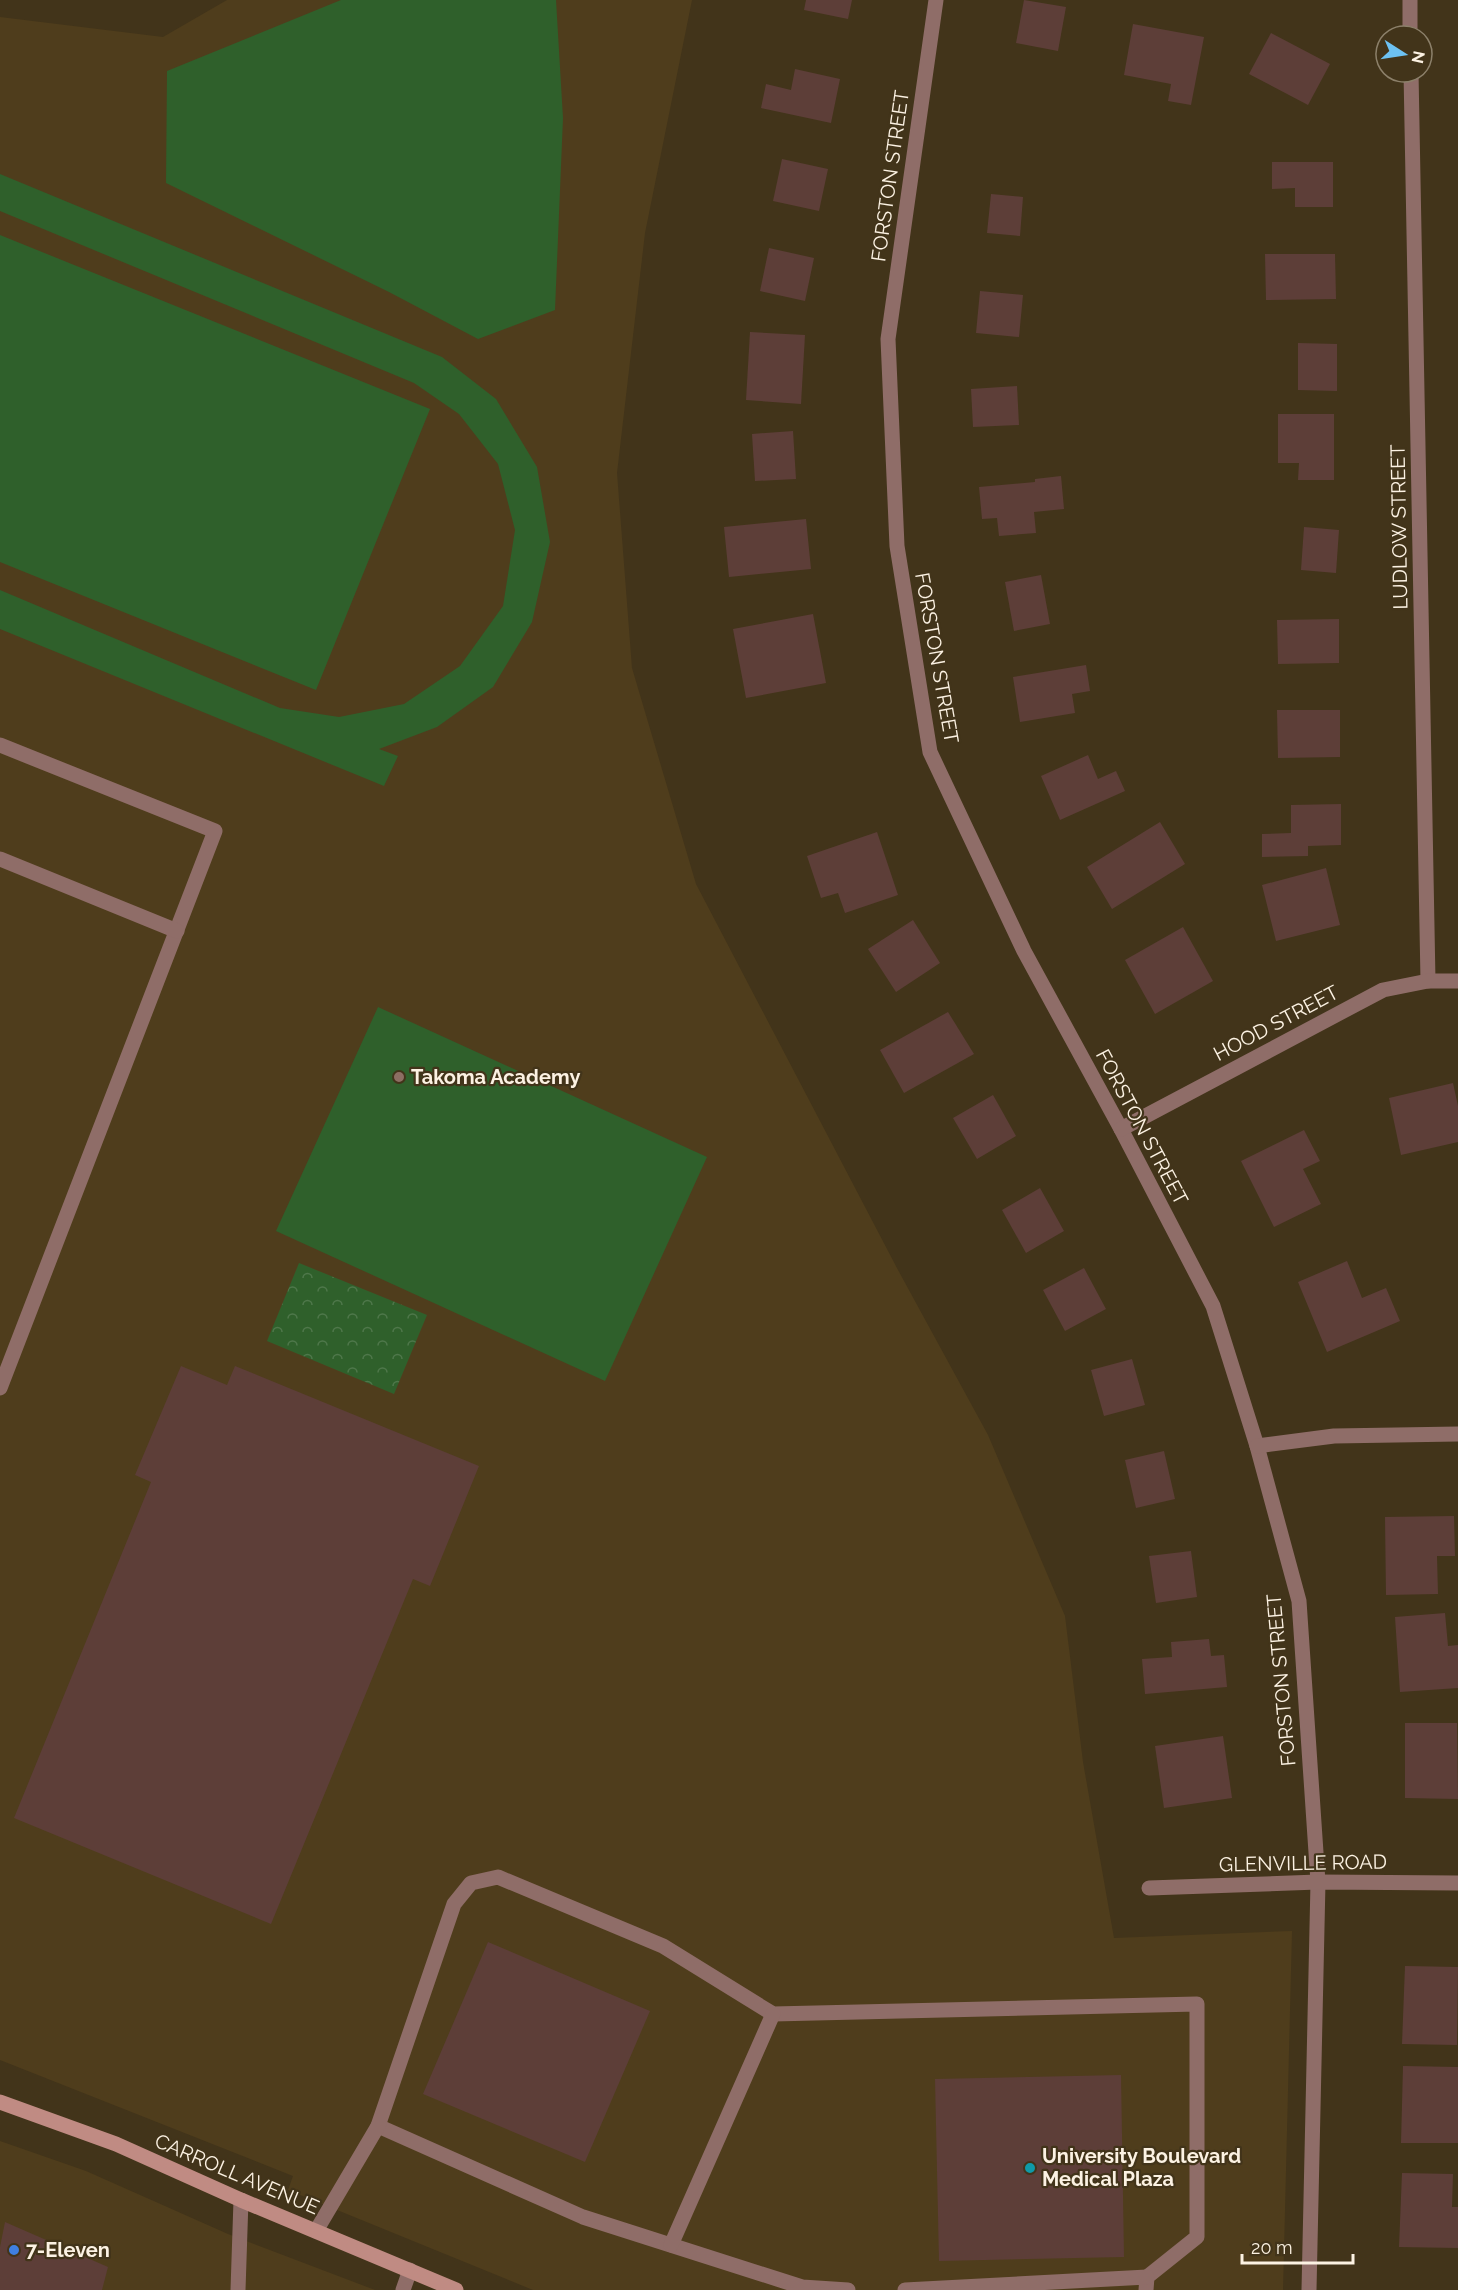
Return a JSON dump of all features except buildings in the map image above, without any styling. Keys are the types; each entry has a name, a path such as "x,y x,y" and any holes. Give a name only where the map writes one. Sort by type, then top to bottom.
{"main road":[{"name":"CARROLL AVENUE","path":"2,2106 117,2144 241,2200 456,2290"}],"street":[{"name":"FORSTON STREET","path":"936,0 888,339 897,546 930,752 1024,951 1121,1129 1213,1306 1257,1446 1299,1601 1318,1882 1309,2290"},
{"path":"1410,0 1410,24"},
{"name":"LUDLOW STREET","path":"1411,84 1428,981"},
{"path":"0,745 215,831 0,1388"},
{"path":"0,859 177,931"},
{"name":"HOOD STREET","path":"1121,1129 1383,990 1428,981 1458,981"},
{"path":"1257,1446 1334,1436 1458,1434"},
{"path":"316,2231 378,2126 454,1904 471,1883 498,1877 663,1946 773,2014 1197,2004 1197,2237 1146,2283 905,2290"},
{"name":"GLENVILLE ROAD","path":"1149,1888 1318,1882 1458,1883"},
{"path":"671,2245 773,2014"},
{"path":"378,2126 583,2217 802,2288 848,2290"},
{"path":"238,2290 241,2200"},
{"path":"403,2290 410,2270"}],"shaded area":[{"name":"Takoma Academy","path":"227,0 692,0 645,233 617,473 632,668 696,884 898,1270 988,1435 1065,1616 1083,1762 1114,1938 1292,1931 1283,2290 533,2290 288,2190 293,2176 0,2060 0,17 163,37"},
{"path":"0,2141 86,2171 228,2234 375,2290 0,2290"}],"green space":[{"path":"341,0 556,0 563,118 555,310 478,339 389,292 166,183 167,71"},
{"path":"0,174 442,357 496,399 537,467 550,542 532,622 493,687 437,727 379,749 398,756 384,786 0,629 0,590 280,708 339,717 404,704 460,666 503,606 515,530 498,464 459,414 414,383 0,211"},
{"path":"0,235 430,409 316,690 0,562"},
{"path":"378,1007 707,1157 605,1381 276,1231"},
{"path":"299,1263 427,1315 394,1394 267,1341"}],"place":[{"name":"Takoma Academy","path":"399,1077"},
{"name":"University Boulevard Medical Plaza","path":"1030,2168"},
{"name":"7-Eleven","path":"14,2250"}]}
